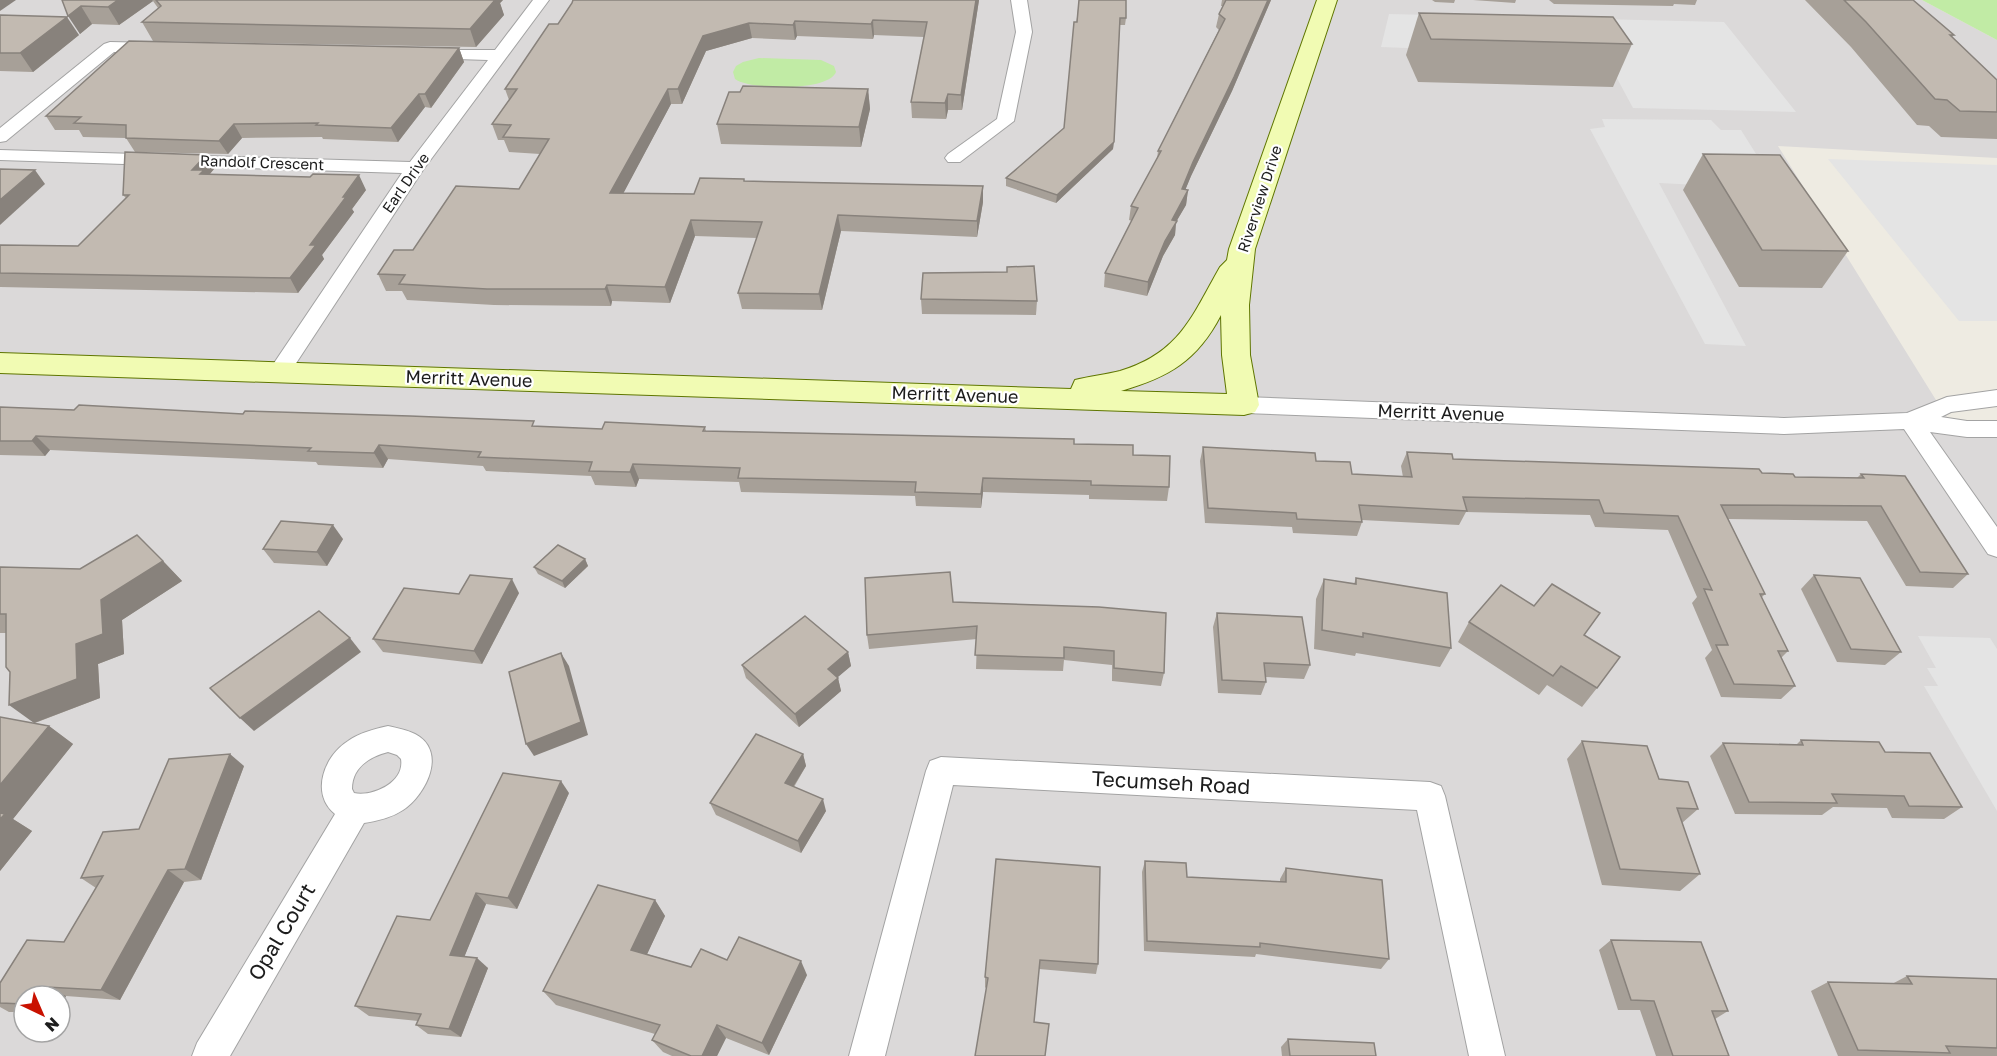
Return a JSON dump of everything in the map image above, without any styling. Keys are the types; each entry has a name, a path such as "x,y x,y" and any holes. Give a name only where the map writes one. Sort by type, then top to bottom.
{"street":[{"name":"Earl Drive","path":"279,372 415,168 541,0"},
{"path":"954,158 1005,121 1024,32 1019,0"},
{"name":"Riverview Drive","path":"1244,405 1236,355 1235,304 1242,249 1327,0"},
{"path":"0,137 110,47 169,48"},
{"path":"404,53 501,55"},
{"name":"Randolf Crescent","path":"0,155 415,168"},
{"path":"1003,397 1116,382 1142,374 1166,362 1187,347 1196,334 1242,249"},
{"name":"Merritt Avenue","path":"0,363 1244,405 1784,426 1910,421 1967,429 1997,429"},
{"name":"Merritt Avenue","path":"1910,421 1947,405 1997,398"},
{"path":"1910,421 1997,547"},
{"name":"Tecumseh Road","path":"867,1056 940,771 1430,796 1487,1056"},
{"name":"Opal Court","path":"210,1056 355,809"}],"shaded area":[{"path":"0,0 1922,0 1997,40 1997,158 1778,146 1959,437 1997,438 1997,1056 0,1056"},
{"path":"1389,14 1724,22 1796,112 1633,108 1605,56 1381,47"},
{"path":"1602,119 1711,120 1721,130 1741,130 1770,176 1758,188 1659,183 1746,346 1705,344 1590,129 1605,127"},
{"path":"1828,159 1997,165 1997,321 1959,321"},
{"path":"1918,636 1990,638 1997,649 1997,811 1924,686 1938,686 1927,668 1936,668"}],"green space":[{"path":"1922,0 1997,0 1997,40"},
{"path":"759,58 821,60 834,66 836,72 819,83 804,86 771,87 743,83 735,79 733,72 736,66"}],"building":[{"path":"62,0 118,0 108,7 81,6 68,16"},
{"path":"156,0 495,0 470,29 142,22 161,6"},
{"path":"573,0 976,0 961,95 948,94 945,103 911,102 927,22 873,20 871,24 795,21 793,25 749,23 703,36 678,89 668,89 610,193 694,194 700,178 983,186 977,221 838,215 819,294 738,293 762,222 691,220 665,287 607,285 605,289 487,289 399,284 405,275 378,274 394,250 413,250 456,186 519,189 549,139 503,137 511,125 492,124 517,89 505,89 549,24 558,24"},
{"path":"1079,0 1126,0 1126,18 1120,18 1114,142 1057,195 1006,178 1064,128 1074,22 1077,22"},
{"path":"1226,0 1268,0 1193,162 1182,189 1188,190 1172,220 1177,221 1165,241 1148,282 1105,273 1138,208 1131,206 1161,151 1158,151 1225,19 1219,14"},
{"path":"1844,0 1913,0 1954,35 1950,35 1997,80 1997,112 1960,111 1947,100 1935,99"},
{"path":"1419,13 1613,17 1632,44 1431,39"},
{"path":"0,15 67,17 20,53 0,53"},
{"path":"129,41 459,48 425,94 419,94 391,128 316,125 318,123 234,124 219,141 126,138 126,125 74,123 81,117 46,116"},
{"path":"743,86 868,89 859,127 717,124 729,92 740,92"},
{"path":"125,152 206,155 192,170 204,170 200,174 310,177 313,174 359,175 343,197 346,197 310,245 316,245 290,278 0,273 0,245 78,246 129,195 123,195"},
{"path":"1703,154 1780,155 1848,251 1762,250"},
{"path":"0,169 35,170 0,200"},
{"path":"1034,266 1037,301 921,299 923,273 1007,272 1007,267"},
{"path":"79,405 243,414 245,411 534,421 532,426 602,429 605,422 705,427 703,431 1074,439 1074,444 1133,445 1133,455 1170,456 1169,487 1091,485 1091,481 983,478 981,494 915,492 916,482 738,478 740,468 633,464 630,472 589,471 592,462 478,457 481,452 379,445 374,453 308,451 311,448 36,436 32,441 0,441 0,407 74,410"},
{"path":"1203,447 1315,453 1316,461 1350,462 1352,474 1412,477 1407,452 1452,454 1453,459 1759,469 1762,473 1793,474 1795,477 1864,478 1861,474 1905,476 1968,574 1920,572 1881,506 1721,505 1765,594 1760,594 1788,651 1778,651 1795,686 1734,684 1716,645 1728,645 1704,589 1712,590 1678,516 1604,513 1599,500 1463,497 1467,511 1359,505 1362,522 1297,519 1296,513 1208,508"},
{"path":"281,521 333,525 317,552 263,549"},
{"path":"137,535 163,561 101,600 103,634 76,644 77,679 9,705 10,672 6,667 6,614 0,614 0,567 80,569"},
{"path":"558,545 585,559 562,581 534,567"},
{"path":"950,572 953,602 1099,607 1166,613 1164,673 1114,668 1114,651 1064,647 1064,658 975,655 977,626 867,635 865,578"},
{"path":"470,575 512,579 474,651 373,639 404,588 459,594"},
{"path":"1814,575 1860,578 1901,652 1851,649"},
{"path":"1356,578 1447,593 1451,648 1363,633 1363,637 1322,630 1324,579 1356,584"},
{"path":"1552,584 1600,613 1584,635 1620,657 1597,688 1561,666 1553,676 1469,622 1501,585 1534,606"},
{"path":"319,611 350,638 240,718 210,688"},
{"path":"1217,613 1302,617 1310,665 1264,663 1266,682 1222,680"},
{"path":"805,616 848,652 828,669 838,678 795,714 742,665"},
{"path":"561,653 581,722 526,744 509,672"},
{"path":"0,717 49,726 0,785"},
{"path":"756,734 803,754 785,783 823,799 798,841 710,803"},
{"path":"1801,740 1879,742 1885,752 1930,753 1962,807 1909,806 1904,796 1832,794 1837,803 1749,802 1723,743 1803,745"},
{"path":"1582,741 1647,746 1659,779 1688,782 1698,809 1677,808 1700,874 1620,869"},
{"path":"230,754 185,869 168,870 101,990 72,988 72,984 12,984 12,1004 0,1003 0,983 27,940 64,942 103,876 81,878 103,832 139,829 169,759"},
{"path":"503,773 561,781 508,898 476,893 450,955 477,958 449,1029 416,1025 421,1014 355,1006 397,916 430,920"},
{"path":"996,859 1100,867 1098,964 1040,960 1034,1022 1049,1024 1045,1056 975,1056 988,978 985,977"},
{"path":"1145,861 1186,863 1187,877 1286,882 1286,868 1382,880 1389,959 1260,943 1260,947 1147,941"},
{"path":"598,885 655,900 631,950 691,967 701,949 727,960 739,937 801,961 762,1043 717,1025 702,1056 691,1056 652,1040 660,1025 543,991"},
{"path":"1611,940 1701,942 1728,1011 1712,1011 1729,1056 1673,1056 1654,1001 1631,1000"},
{"path":"1907,976 1997,979 1997,1048 1946,1046 1950,1053 1858,1050 1828,982 1912,984"},
{"path":"1288,1039 1374,1043 1376,1056 1290,1056"}]}
